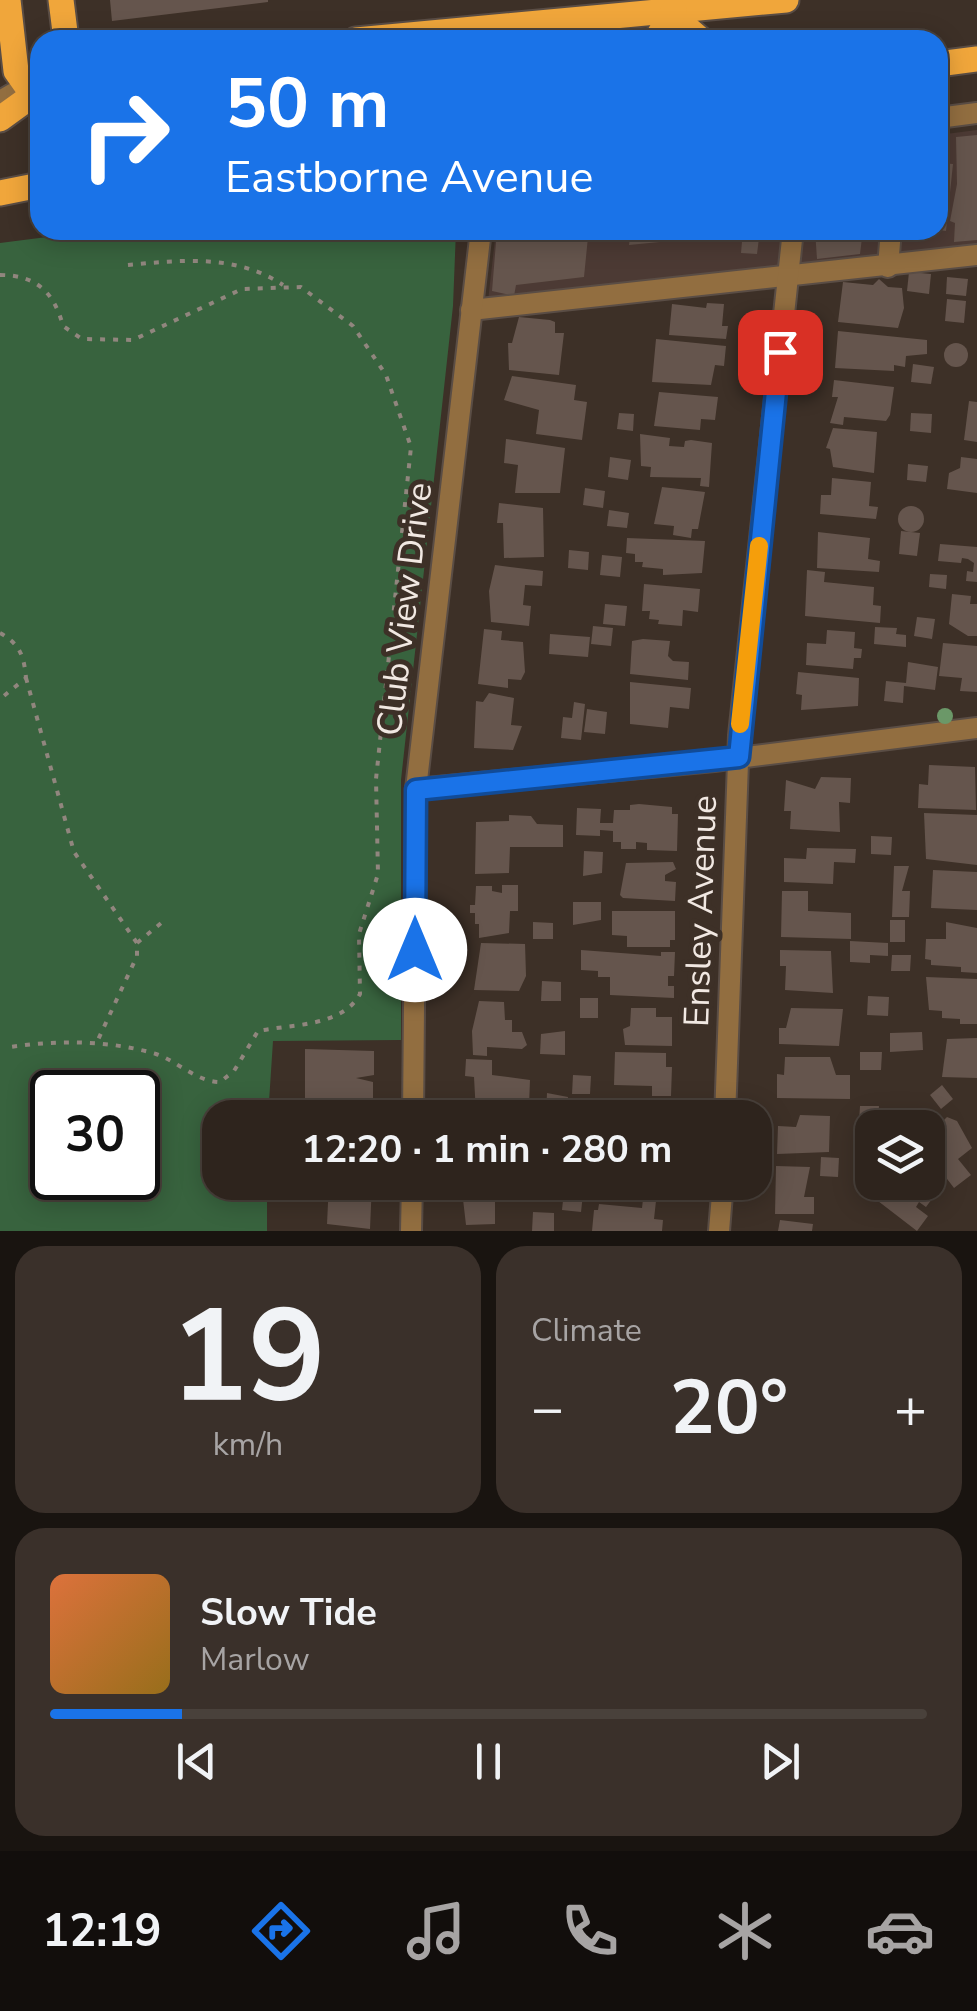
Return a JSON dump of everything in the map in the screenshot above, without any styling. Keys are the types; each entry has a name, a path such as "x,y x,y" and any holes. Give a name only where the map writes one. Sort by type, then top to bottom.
{"main road":[{"path":"0,119 29,84 8,0"},
{"path":"61,0 65,30"},
{"path":"480,30 674,5 786,0"},
{"path":"661,30 674,5"},
{"path":"674,5 680,22 689,30"},
{"path":"948,60 977,41"},
{"path":"948,63 977,59"},
{"path":"0,193 30,187"}],"street":[{"path":"0,101 29,84"},
{"path":"948,117 977,113"},
{"name":"Club View Drive","path":"414,1100 416,790 480,240"},
{"name":"Ensley Avenue","path":"727,1100 739,757 791,240"},
{"path":"888,268 890,240"},
{"path":"471,310 888,268 977,255"},
{"path":"416,790 977,728"},
{"path":"412,1200 412,1231"},
{"path":"719,1231 722,1200"}],"path":[{"path":"10,1046 66,1041 158,1054 220,1082 234,1072 258,1030 340,1016 360,994 359,934 378,874 376,779 411,448 386,375 353,326 313,293 283,285 264,272 195,259 128,265"},
{"path":"0,276 26,276 43,287 53,299 63,326 82,339 134,340 242,289 283,285"},
{"path":"0,634 14,641 24,658 26,678 74,852 137,943 138,956 96,1044"},
{"path":"0,699 26,678"},
{"path":"137,943 166,919"}],"shaded area":[{"path":"977,130 977,245 488,301 495,240 948,240 948,134"}],"green space":[{"path":"30,239 456,240 453,306 401,780 401,1040 273,1041 269,1100 202,1100 202,1200 267,1200 267,1231 0,1231 0,243"}],"building":[{"path":"110,0 268,0 268,2 112,21"},
{"path":"977,135 977,240 954,242 955,223 950,221 957,184 956,137"},
{"path":"948,164 953,164 948,212"},
{"path":"496,240 588,240 584,277 516,285 514,296 492,291"},
{"path":"630,240 670,240 670,241 629,245"},
{"path":"742,240 759,240 757,254 741,253"},
{"path":"816,240 862,240 860,254 817,259"},
{"path":"909,272 931,274 929,294 907,291"},
{"path":"947,277 968,279 966,296 946,294"},
{"path":"879,279 888,287 902,288 904,308 898,328 838,322 843,282 873,285"},
{"path":"947,299 966,301 964,323 945,321"},
{"path":"707,303 724,304 722,326 728,326 726,339 669,335 672,304 706,308"},
{"path":"519,317 550,320 555,322 555,333 564,333 559,375 509,370 508,343 512,343"},
{"path":"838,331 927,340 927,354 906,356 905,367 894,365 894,371 835,368"},
{"path":"656,339 726,346 724,366 715,365 711,385 652,382"},
{"path":"956,343 968,355 956,367 944,355"},
{"path":"913,364 934,367 931,384 911,382"},
{"path":"512,376 576,385 574,400 587,402 582,440 536,434 539,410 504,400"},
{"path":"834,380 894,387 886,421 844,417 843,425 830,423 838,397 832,397"},
{"path":"659,392 718,397 715,420 701,419 700,430 654,426"},
{"path":"969,401 977,402 977,442 964,440"},
{"path":"619,413 634,414 633,431 617,429"},
{"path":"911,413 932,414 931,433 910,431"},
{"path":"833,428 877,432 874,473 833,467 830,449 826,448"},
{"path":"640,434 670,438 669,446 684,447 685,441 691,440 712,443 709,487 700,486 701,478 650,477 651,467 641,466"},
{"path":"506,439 565,448 560,493 515,493 518,465 504,463"},
{"path":"610,457 631,460 628,480 608,477"},
{"path":"961,457 977,459 977,493 947,489 949,473 960,468"},
{"path":"908,464 928,466 926,482 907,480"},
{"path":"832,478 871,482 869,506 878,507 876,519 820,514 821,495 831,495"},
{"path":"662,487 705,492 698,529 692,529 691,538 673,535 674,526 654,524"},
{"path":"585,488 605,491 603,508 583,505"},
{"path":"499,503 543,508 544,557 504,558 503,523 497,523"},
{"path":"911,506 920,510 924,519 920,528 911,532 902,528 898,519 902,510"},
{"path":"609,510 629,513 627,528 607,526"},
{"path":"901,531 920,533 917,556 899,554"},
{"path":"818,532 870,538 868,559 880,561 879,572 817,568"},
{"path":"627,538 705,541 702,573 663,575 663,569 642,567 643,562 635,562 635,554 626,553"},
{"path":"940,544 977,547 977,582 966,581 967,571 973,572 974,563 968,559 962,558 961,563 938,561"},
{"path":"569,550 589,552 588,570 568,568"},
{"path":"602,555 622,557 620,577 600,575"},
{"path":"495,565 543,571 542,586 525,585 523,605 531,606 529,626 491,622 489,591"},
{"path":"807,570 825,572 824,582 874,587 873,605 881,606 880,623 805,616"},
{"path":"930,574 947,575 946,589 929,587"},
{"path":"644,584 700,589 698,612 683,610 682,626 658,624 659,620 649,619 650,611 642,611"},
{"path":"952,594 971,596 970,604 977,604 977,636 968,636 949,624"},
{"path":"605,604 627,606 625,626 603,624"},
{"path":"917,617 935,619 932,639 914,636"},
{"path":"593,626 613,628 611,646 591,644"},
{"path":"875,627 897,628 896,634 906,635 906,647 874,644"},
{"path":"484,629 502,631 501,640 523,642 525,672 521,680 508,679 508,688 478,684"},
{"path":"827,630 855,632 854,648 862,649 861,658 854,658 853,669 806,665 807,643 826,644"},
{"path":"550,634 590,637 588,657 549,654"},
{"path":"632,641 670,641 668,656 673,661 689,662 688,680 630,674"},
{"path":"943,643 977,646 977,692 960,691 962,678 939,676"},
{"path":"908,662 938,667 935,690 904,686 903,703 884,701 886,681 906,683"},
{"path":"798,672 859,678 858,706 801,710 802,695 796,694"},
{"path":"630,682 691,688 689,709 670,707 668,728 630,724"},
{"path":"489,693 514,698 511,725 522,726 513,750 474,748 476,701 483,702"},
{"path":"574,702 585,704 581,740 561,738 563,717 572,718"},
{"path":"587,709 607,712 605,734 584,732"},
{"path":"929,765 975,767 976,810 918,808 919,784 928,785"},
{"path":"821,777 851,778 850,803 839,802 840,832 790,829 791,811 784,811 786,780 815,789"},
{"path":"630,805 672,807 672,814 678,814 677,851 647,850 647,843 636,842 636,849 621,849 621,842 613,842 613,831 600,830 600,836 576,835 577,808 601,809 600,823 613,823 614,810 630,810"},
{"path":"924,813 977,815 977,865 926,859"},
{"path":"509,815 531,816 537,824 563,825 563,847 510,847 509,873 475,874 476,822 509,821"},
{"path":"871,836 892,837 891,855 871,854"},
{"path":"807,848 856,849 855,863 834,862 833,884 784,882 784,858 806,859"},
{"path":"584,851 603,852 602,873 583,876"},
{"path":"673,862 676,869 665,875 665,881 676,882 675,901 620,895 626,863"},
{"path":"894,866 909,866 902,891 910,891 909,917 892,917"},
{"path":"933,870 977,872 977,910 931,908"},
{"path":"502,885 518,885 518,911 510,911 509,933 479,938 479,924 475,924 475,913 470,913 470,905 475,905 476,886 492,886 492,891 502,893"},
{"path":"782,891 808,891 808,911 851,913 851,939 781,937"},
{"path":"573,902 601,902 601,920 573,925"},
{"path":"612,911 675,911 675,940 670,940 670,947 627,947 627,936 612,935"},
{"path":"890,920 905,920 905,942 890,942"},
{"path":"533,922 553,923 553,939 533,939"},
{"path":"946,922 977,928 977,973 961,972 961,967 931,965 931,960 925,959 926,939 946,939"},
{"path":"850,941 888,943 888,956 870,955 870,963 850,962"},
{"path":"481,943 525,944 526,976 519,991 474,990"},
{"path":"581,950 661,956 661,952 675,952 674,976 668,976 668,986 674,986 674,998 610,995 610,977 598,977 598,971 581,970"},
{"path":"780,950 831,951 833,993 785,990 786,966 780,966"},
{"path":"892,955 911,955 910,971 891,971"},
{"path":"926,977 977,979 977,1024 960,1024 960,1019 942,1018 942,1011 929,1010"},
{"path":"542,981 561,982 561,1001 541,1001"},
{"path":"868,996 889,997 888,1016 867,1015"},
{"path":"580,998 598,998 598,1018 580,1018"},
{"path":"479,1001 504,1002 505,1020 512,1020 512,1032 522,1032 527,1045 522,1049 487,1047 487,1056 473,1055 472,1031"},
{"path":"631,1008 656,1008 656,1017 672,1017 672,1046 625,1045 623,1029 630,1026"},
{"path":"791,1008 843,1009 839,1046 779,1044 779,1028 786,1028"},
{"path":"565,1031 565,1055 540,1054 541,1034"},
{"path":"922,1032 923,1050 890,1052 890,1033"},
{"path":"977,1038 977,1078 942,1077 947,1039"},
{"path":"305,1049 374,1051 374,1075 356,1078 373,1082 373,1100 305,1100"},
{"path":"615,1052 666,1053 666,1067 672,1067 671,1096 652,1096 652,1086 614,1085"},
{"path":"860,1052 882,1052 881,1070 860,1070"},
{"path":"785,1057 830,1057 836,1075 850,1075 850,1099 777,1098 777,1074 784,1075"},
{"path":"466,1059 492,1060 492,1075 530,1080 529,1100 475,1100 474,1077 465,1076"},
{"path":"573,1075 591,1076 590,1094 572,1094"},
{"path":"942,1085 953,1099 941,1109 930,1095"},
{"path":"547,1093 568,1097 568,1100 547,1100"},
{"path":"860,1106 879,1106 879,1110 860,1110"},
{"path":"800,1115 830,1116 829,1152 777,1154 778,1126 796,1127"},
{"path":"945,1119 957,1121 972,1148 958,1159 971,1175 954,1188 945,1176"},
{"path":"821,1157 839,1158 838,1177 820,1176"},
{"path":"776,1166 810,1167 804,1197 814,1197 814,1214 775,1214"},
{"path":"328,1200 371,1200 370,1229 327,1224"},
{"path":"463,1200 495,1200 495,1224 466,1225"},
{"path":"563,1200 582,1200 581,1212 562,1210"},
{"path":"643,1200 656,1201 654,1219 663,1220 662,1231 592,1231 594,1210 598,1210 599,1204 642,1208"},
{"path":"931,1200 926,1207 919,1202 916,1207 928,1216 917,1231 878,1201"},
{"path":"533,1212 554,1213 554,1231 532,1231"},
{"path":"780,1220 813,1224 812,1231 778,1231"}],"slow traffic":[{"path":"740,724 759,546"}],"route":[{"path":"415,950 416,790 739,757 738,735 780,352"}]}
